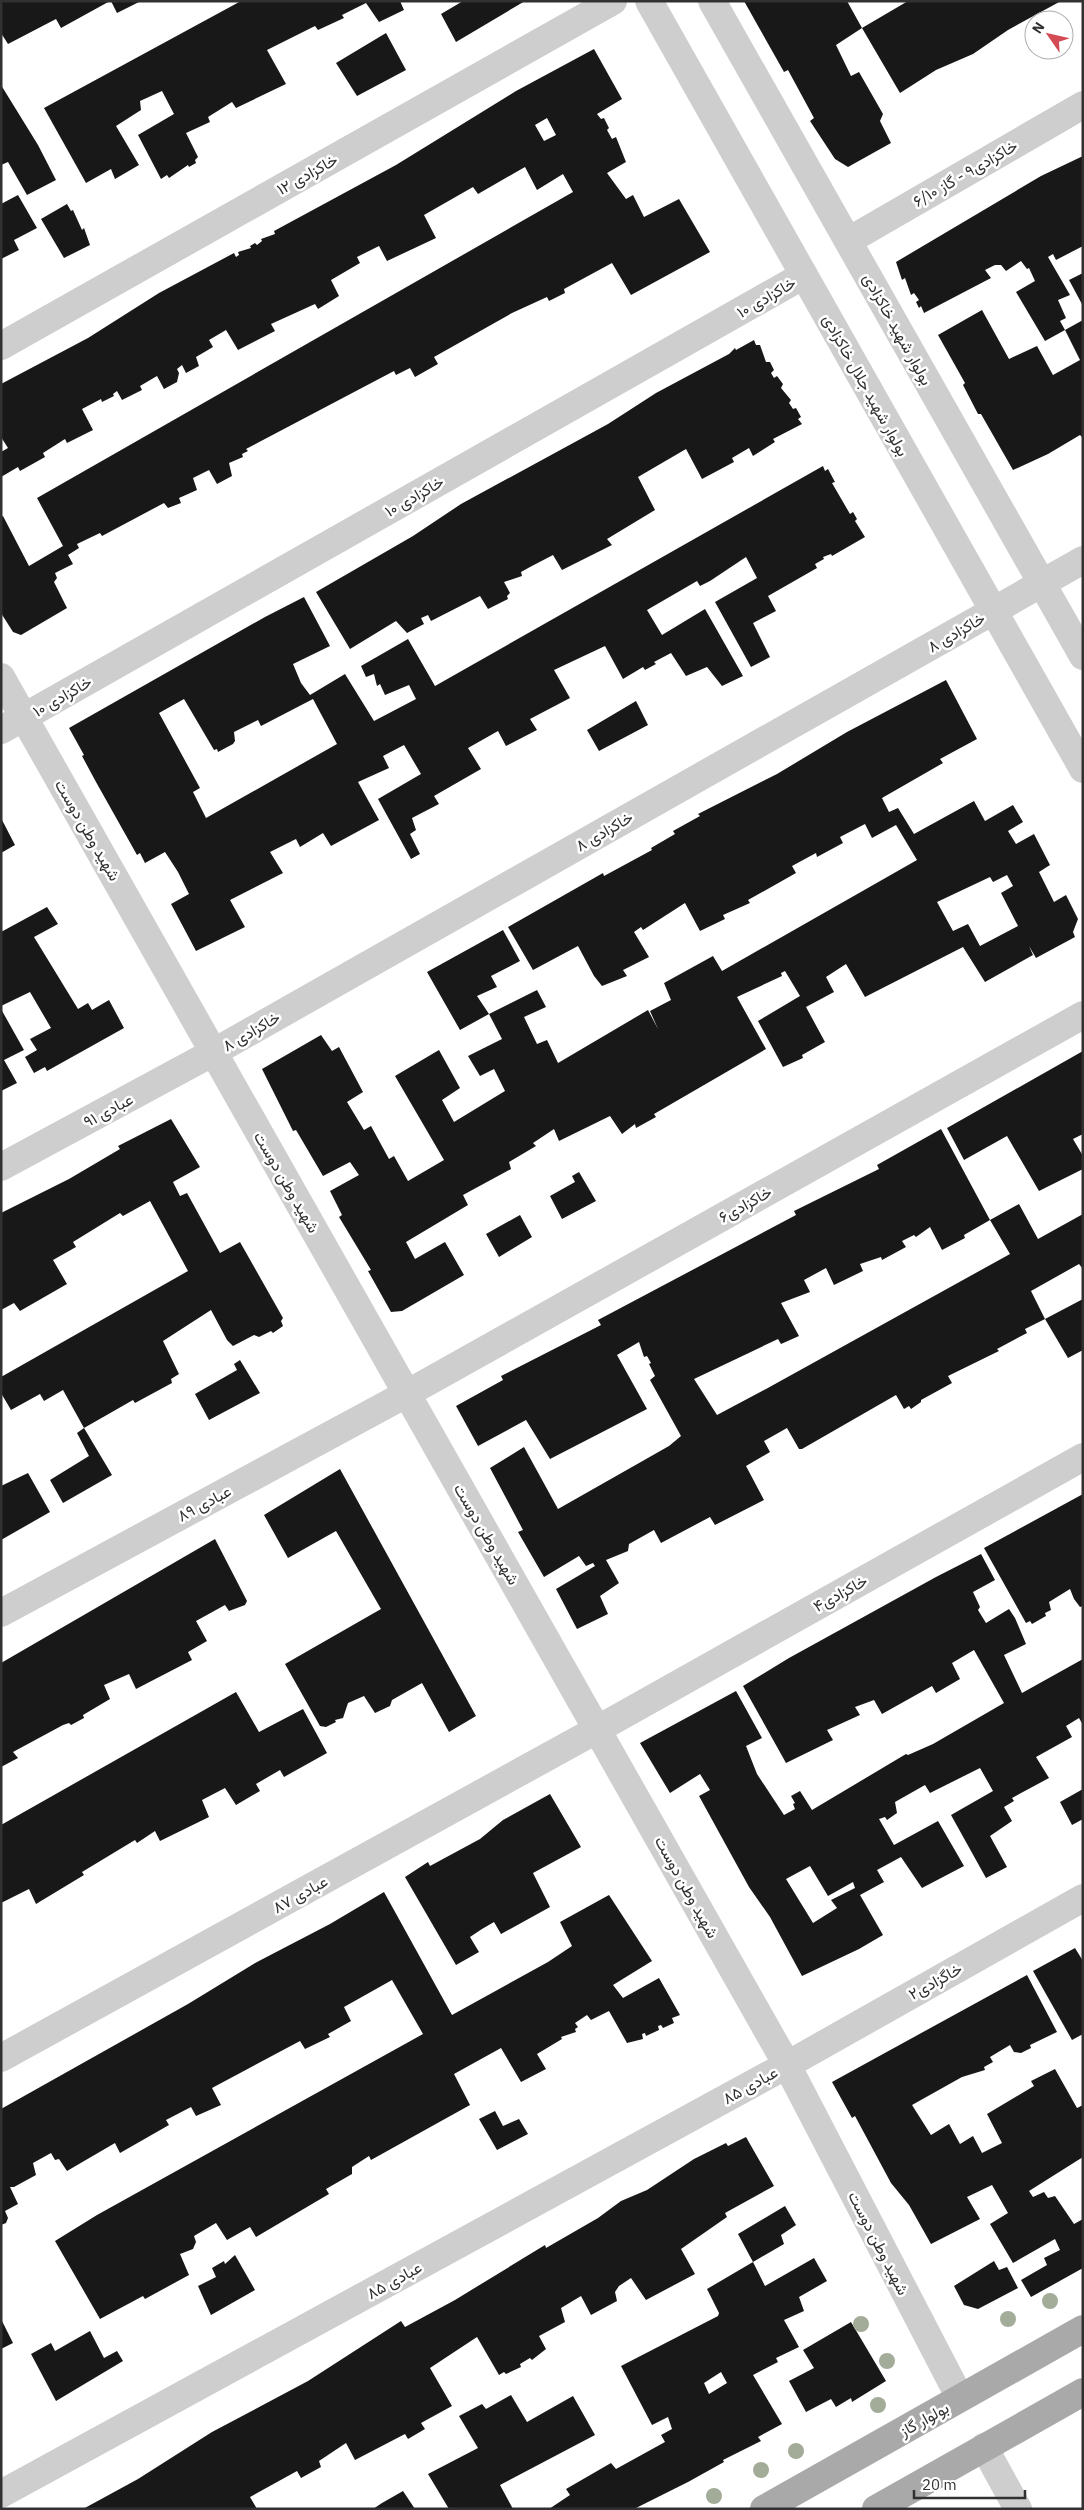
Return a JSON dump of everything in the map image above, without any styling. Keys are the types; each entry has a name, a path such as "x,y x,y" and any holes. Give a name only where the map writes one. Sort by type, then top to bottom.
{"main road":[{"name":"بولوار گاز","path":"764,2509 1083,2329"},
{"path":"876,2509 1083,2392"}],"street":[{"name":"خاکزادی ۱۲","path":"1,346 613,1"},
{"name":"بولوار شهید جلال خاکزادی","path":"649,1 1083,769"},
{"name":"بولوار شهید خاکزادی","path":"712,1 1083,656"},
{"name":"خاکزادی۹ - گاز ۶/۱۰","path":"848,241 1083,105"},
{"name":"خاکزادی ۱۰","path":"13,724 804,275"},
{"name":"خاکزادی ۸","path":"214,1052 1083,560"},
{"name":"شهید وطن دوست","path":"1,677 13,724 214,1052 408,1393 787,2065 960,2398"},
{"name":"خاکزادی۶","path":"408,1393 1083,1015"},
{"name":"عبادی ۹۱","path":"1,1167 214,1052"},
{"name":"عبادی ۸۹","path":"1,1613 408,1393"},
{"name":"خاکزادی۴","path":"598,1729 1083,1457"},
{"name":"عبادی ۸۷","path":"1,2058 598,1729"},
{"name":"خاگزادی۲","path":"787,2065 1083,1898"},
{"name":"عبادی ۸۵","path":"1,2494 787,2065"},
{"path":"984,2448 1018,2509"}],"building":[{"path":"1,1 110,1 61,28 56,19 8,44 1,33"},
{"path":"111,1 141,1 117,13"},
{"path":"241,1 400,1 404,10 379,22 366,3 342,15 344,18 318,30 315,26 267,50 286,84 236,108 232,102 208,117 210,122 186,133 198,157 195,160 196,163 189,167 188,165 169,178 167,175 161,179 138,135 174,114 162,91 140,101 141,110 116,126 139,165 115,179 111,169 86,183 44,108"},
{"path":"463,1 525,1 456,42 441,14"},
{"path":"744,1 847,1 862,28 836,45 851,76 859,72 883,114 880,121 891,143 848,167 835,159 810,121 814,118 788,70 784,72"},
{"path":"908,1 1061,1 1045,10 1024,10 1024,21 973,54 936,70 900,93 862,28"},
{"path":"386,33 406,70 357,96 336,63"},
{"path":"594,49 622,99 597,114 601,119 604,118 612,139 616,137 626,162 607,173 626,199 633,195 644,217 679,199 710,252 631,295 612,263 564,289 565,293 549,301 547,297 512,313 434,357 438,364 415,377 410,368 396,375 394,371 246,449 248,451 242,454 243,457 229,463 232,476 217,484 209,470 193,478 197,490 179,498 181,503 168,508 164,503 102,536 100,533 77,544 79,548 68,555 73,564 55,573 57,578 54,582 67,608 21,635 13,632 1,613 1,517 3,516 29,566 63,546 37,498 573,192 563,174 537,190 525,167 478,194 473,187 424,215 436,238 387,261 379,246 357,257 360,263 331,280 339,296 318,309 315,304 271,324 275,331 238,350 226,330 209,340 213,347 196,357 199,366 186,373 182,365 177,369 179,373 177,382 164,389 157,376 140,386 142,390 122,400 117,391 113,394 114,396 102,402 101,399 82,409 93,430 67,443 65,439 43,453 45,457 20,471 18,467 1,477 1,452 8,448 1,437 1,384 88,338 159,293 234,253 236,257 239,255 238,252 251,248 250,246 255,243 257,245 262,241 261,239 275,234 274,231 396,165 516,91","holes":["547,118 556,135 544,141 535,125"]},
{"path":"1,85 38,145 56,180 27,195 8,162 1,165"},
{"path":"1083,156 1083,246 1056,260 1053,254 1048,257 1070,295 1058,300 1066,318 1060,321 1065,330 1045,341 1016,292 1035,281 1029,268 1027,269 1021,261 1006,271 1001,265 995,265 985,270 991,278 924,313 921,306 919,308 916,302 919,300 914,293 911,295 905,278 902,280 896,262 1041,176"},
{"path":"18,195 37,228 14,240 19,250 1,259 1,204"},
{"path":"67,204 71,211 73,210 82,230 84,228 90,245 64,258 41,219"},
{"path":"1083,273 1083,306 1069,280"},
{"path":"982,310 1009,359 1037,346 1053,375 1080,360 1065,330 1083,320 1083,438 1080,435 1048,454 1013,470 981,414 978,414 963,385 965,383 938,335"},
{"path":"754,340 756,345 760,345 766,362 770,362 774,370 771,373 774,378 777,376 783,384 781,388 791,400 789,403 793,409 796,408 801,417 798,419 802,424 773,439 775,442 753,456 749,448 732,458 734,462 702,479 686,449 638,477 655,510 607,539 612,545 562,570 553,555 521,572 522,576 504,582 510,593 507,596 508,599 488,609 480,596 431,621 428,615 421,618 424,624 407,633 396,621 350,649 316,592 413,536 461,504 608,424 656,393 729,354 735,348 736,350"},
{"path":"823,466 825,471 828,469 835,482 832,483 850,514 853,512 857,519 855,521 865,537 832,556 831,554 823,557 824,559 815,564 817,568 768,596 776,611 753,623 770,657 751,667 715,602 757,578 746,557 710,581 700,586 697,581 647,610 662,635 705,609 743,676 722,686 707,667 686,676 671,653 654,662 656,664 645,670 643,667 623,679 605,646 554,670 570,698 530,719 537,730 506,746 498,731 468,748 481,769 434,796 439,804 412,818 416,830 410,834 420,854 411,859 378,799 421,774 404,745 383,756 389,768 358,782 379,820 331,846 323,833 300,847 296,839 270,852 283,873 230,900 245,927 196,951 171,904 189,894 178,872 165,852 145,863 140,853 137,855 82,756 84,755 69,728 265,617 304,597 330,646 293,664 301,683 310,695 345,674 374,721 416,699 409,685 385,695 380,684 377,686 374,674 366,677 361,666 408,639 435,686","holes":["184,699 214,750 217,749 218,752 233,744 235,741 234,732 258,720 261,726 313,699 337,744 206,818 193,792 200,788 159,713"]},
{"path":"946,680 977,739 940,759 943,763 882,798 889,812 898,808 914,834 974,801 985,821 1013,805 1023,822 1008,831 1016,844 1034,834 1050,865 1039,872 1054,902 1066,895 1078,919 1073,932 1075,937 1036,958 1029,946 1033,955 985,982 963,947 865,997 846,964 826,977 834,992 806,1007 825,1042 802,1055 803,1058 783,1067 758,1021 800,996 785,971 781,973 782,976 737,997 766,1049 654,1114 656,1117 636,1128 635,1124 622,1134 610,1116 559,1141 554,1129 533,1143 536,1146 509,1162 511,1169 463,1195 468,1205 406,1242 415,1259 445,1242 464,1275 402,1311 391,1312 368,1271 371,1270 339,1217 342,1215 330,1191 359,1175 350,1162 323,1176 296,1130 293,1131 262,1069 321,1035 332,1051 339,1047 363,1092 347,1102 364,1130 371,1126 389,1159 394,1156 408,1181 444,1160 395,1076 439,1050 460,1088 442,1100 454,1122 505,1091 494,1069 480,1076 468,1056 502,1039 489,1014 537,990 546,1007 524,1017 537,1044 547,1040 558,1063 648,1010 658,1029 650,1011 671,1000 664,983 713,956 722,971 917,860 896,825 872,838 865,824 840,837 843,843 817,857 816,853 792,866 796,873 748,900 750,903 723,915 725,919 700,931 685,903 643,930 641,927 634,932 649,957 623,970 627,976 602,986 594,976 578,946 533,970 508,927 603,873 604,876 652,850 651,848 675,834 673,831 700,816 698,814 777,774 847,732","holes":["1007,875 1013,886 1001,893 1018,926 980,946 968,924 953,931 937,902 990,877 993,882"]},
{"path":"636,701 648,725 599,751 587,730"},
{"path":"1,818 15,845 1,853"},
{"path":"47,907 58,924 34,937 78,1009 88,1003 92,1010 109,1000 124,1028 47,1071 45,1067 34,1073 25,1057 37,1050 30,1039 51,1028 30,992 1,1006 1,932"},
{"path":"503,930 520,961 491,976 497,987 477,996 489,1014 460,1030 427,972"},
{"path":"1,1009 24,1050 4,1060 17,1083 1,1091"},
{"path":"1083,1051 1083,1134 1073,1139 1083,1156 1083,1169 1039,1191 1007,1136 964,1160 947,1128"},
{"path":"171,1119 200,1167 173,1182 180,1196 187,1193 220,1253 240,1242 283,1318 281,1321 283,1326 273,1333 271,1331 259,1337 254,1335 233,1346 227,1340 211,1310 163,1341 179,1374 171,1379 172,1383 135,1403 133,1400 84,1428 63,1390 44,1401 40,1394 11,1410 1,1393 1,1377 188,1271 150,1201 123,1216 120,1213 73,1242 76,1247 53,1260 67,1284 20,1311 14,1303 1,1310 1,1213 69,1179 120,1149 118,1146"},
{"path":"941,1129 990,1220 1019,1204 1038,1239 1083,1214 1083,1269 1079,1264 1031,1291 1045,1319 1025,1329 1027,1333 997,1349 999,1351 948,1376 952,1383 921,1400 911,1409 909,1406 904,1409 896,1395 802,1449 799,1449 787,1428 764,1441 770,1452 746,1466 764,1500 715,1525 710,1517 661,1543 654,1530 629,1544 628,1551 606,1560 619,1583 600,1596 608,1614 577,1629 556,1589 595,1566 593,1563 586,1566 579,1556 544,1577 518,1532 523,1530 490,1468 524,1447 558,1509 669,1446 681,1436 650,1380 655,1376 649,1364 651,1363 647,1356 644,1357 639,1342 617,1355 647,1409 550,1459 526,1420 478,1446 456,1406 503,1380 501,1376 601,1325 598,1320 796,1215 794,1211 879,1169 877,1165","holes":["990,1220 1010,1254 717,1415 694,1379 778,1339 781,1344 799,1336 781,1303 810,1292 804,1280 826,1268 834,1285 863,1271 860,1264 881,1257 882,1260 906,1247 902,1241 914,1235 916,1237 930,1227 942,1250 965,1238 964,1235"]},
{"path":"579,1172 596,1201 562,1219 550,1196 575,1182 572,1176"},
{"path":"520,1215 532,1237 499,1257 486,1234"},
{"path":"1083,1299 1083,1350 1068,1358 1045,1319"},
{"path":"240,1360 260,1393 209,1420 195,1394 237,1370 234,1364"},
{"path":"84,1428 112,1475 63,1503 50,1480 89,1456 77,1433"},
{"path":"340,1469 476,1716 449,1732 422,1683 392,1700 390,1706 375,1713 364,1696 348,1703 343,1718 335,1720 336,1722 326,1727 320,1726 285,1664 381,1609 336,1531 288,1558 264,1515"},
{"path":"28,1473 50,1512 1,1540 1,1486"},
{"path":"1083,1494 1083,1606 1080,1607 1070,1589 1049,1602 1051,1610 1045,1613 1046,1616 1032,1624 1030,1621 1026,1623 984,1548"},
{"path":"215,1539 247,1601 245,1605 229,1611 225,1605 196,1621 207,1641 188,1652 192,1660 136,1689 129,1674 104,1685 110,1699 83,1715 84,1718 71,1725 69,1723 63,1725 13,1752 18,1758 1,1767 1,1663"},
{"path":"981,1554 995,1580 973,1592 980,1607 978,1610 986,1623 1009,1609 1015,1618 1026,1644 1004,1655 1022,1693 1083,1659 1083,1725 1079,1718 1066,1726 1072,1737 1036,1757 1049,1778 1012,1798 1014,1801 1004,1807 1012,1821 990,1836 1007,1867 986,1878 951,1815 993,1791 980,1768 930,1793 925,1785 895,1802 897,1813 887,1820 885,1817 879,1819 894,1845 938,1821 964,1866 922,1888 901,1857 877,1870 884,1882 860,1895 883,1935 859,1949 802,1976 770,1917 749,1887 699,1796 710,1790 700,1774 670,1793 640,1743 736,1691 762,1738 746,1746 757,1774 784,1815 795,1809 793,1804 795,1803 791,1796 800,1791 812,1810 906,1754 908,1755 933,1744 1004,1703 974,1650 952,1663 960,1679 936,1693 932,1686 882,1714 874,1700 855,1707 860,1715 827,1730 833,1740 786,1763 743,1686 789,1658","holes":["810,1866 828,1896 853,1882 855,1888 831,1900 837,1908 813,1923 786,1879"]},
{"path":"236,1692 259,1732 303,1709 327,1753 284,1777 280,1770 256,1784 260,1791 236,1805 225,1788 202,1800 209,1817 160,1841 155,1831 137,1843 135,1840 82,1872 84,1875 36,1904 29,1889 1,1903 1,1825"},
{"path":"1083,1789 1083,1819 1072,1825 1060,1802"},
{"path":"550,1794 581,1847 533,1873 550,1907 501,1934 494,1922 482,1929 470,1937 479,1952 456,1965 405,1877 428,1862 430,1866 480,1839 503,1820"},
{"path":"384,1892 452,2015 548,1962 572,1946 560,1922 609,1895 652,1961 613,1985 623,1998 659,1978 680,2015 672,2018 674,2023 663,2028 661,2025 658,2026 659,2030 646,2036 645,2033 642,2034 643,2039 627,2043 609,2011 591,2020 587,2015 575,2023 578,2027 575,2029 576,2032 561,2037 562,2039 537,2054 546,2069 521,2082 501,2048 454,2074 470,2105 371,2160 369,2156 352,2167 352,2174 326,2189 329,2194 256,2237 250,2227 227,2240 216,2223 194,2236 196,2242 193,2249 180,2254 189,2275 145,2299 143,2296 100,2319 55,2241 97,2215 423,2034 392,1980 344,2007 351,2021 328,2034 330,2037 305,2049 300,2041 212,2088 221,2105 196,2116 191,2107 166,2120 169,2125 120,2153 115,2143 67,2171 59,2159 55,2160 51,2153 33,2163 36,2175 14,2187 10,2187 18,2204 5,2211 8,2218 6,2223 1,2225 1,2109 188,2004 257,1962 330,1924"},
{"path":"1075,1948 1083,1961 1083,2034 1072,2040 1033,1971"},
{"path":"1027,1975 1057,2032 1030,2045 1031,2048 1021,2053 1014,2052 1010,2045 990,2057 993,2062 984,2067 985,2070 962,2077 912,2105 931,2135 949,2124 960,2144 973,2136 982,2153 1002,2143 987,2114 1034,2086 1031,2081 1055,2069 1077,2108 1083,2105 1083,2157 1029,2191 1033,2197 1044,2192 1048,2198 1055,2196 1074,2224 1083,2219 1083,2268 1031,2297 1021,2280 1047,2265 1044,2258 1060,2250 1055,2239 1013,2263 990,2224 1008,2213 992,2185 967,2197 980,2219 931,2244 909,2205 891,2183 855,2116 852,2118 832,2082"},
{"path":"495,2111 503,2126 519,2119 528,2134 497,2150 479,2119"},
{"path":"746,2137 774,2186 725,2213 727,2217 681,2249 695,2274 646,2300 631,2278 619,2286 615,2292 617,2301 591,2315 581,2296 561,2308 565,2322 539,2336 546,2349 532,2360 530,2358 520,2364 521,2367 506,2374 504,2372 499,2375 477,2337 430,2368 452,2406 421,2423 425,2429 408,2439 405,2434 355,2460 346,2443 319,2461 321,2467 301,2478 297,2471 250,2497 257,2509 83,2509 138,2479 212,2432 308,2381 401,2321 405,2327 455,2300 545,2245 546,2248 598,2218 621,2201 647,2190 694,2159 726,2143 728,2146"},
{"path":"785,2206 796,2225 781,2235 784,2244 753,2262 738,2234"},
{"path":"235,2255 255,2290 211,2315 198,2286 216,2277 212,2268 224,2261 225,2264"},
{"path":"814,2258 827,2281 799,2297 804,2311 784,2320 799,2347 776,2358 778,2362 753,2375 782,2424 758,2437 761,2441 723,2460 724,2462 688,2482 634,2509 549,2509 570,2495 566,2489 611,2463 616,2469 665,2442 661,2435 672,2429 668,2417 652,2425 621,2366 718,2316 719,2313 707,2289 753,2262 765,2286","holes":["721,2372 727,2383 709,2394 704,2383"]},
{"path":"994,2261 999,2270 1007,2267 1018,2288 978,2309 964,2305 954,2286"},
{"path":"1,2319 13,2343 1,2349"},
{"path":"851,2322 886,2381 852,2402 851,2398 836,2407 831,2399 806,2412 789,2381 814,2368 803,2350"},
{"path":"90,2331 104,2358 117,2351 123,2361 56,2401 31,2354 51,2343 55,2351"},
{"path":"511,2395 527,2422 573,2396 595,2435 500,2485 513,2509 449,2509 428,2474 478,2448 459,2416 482,2404 486,2409"},
{"path":"403,2491 415,2509 373,2509 382,2503"}]}
